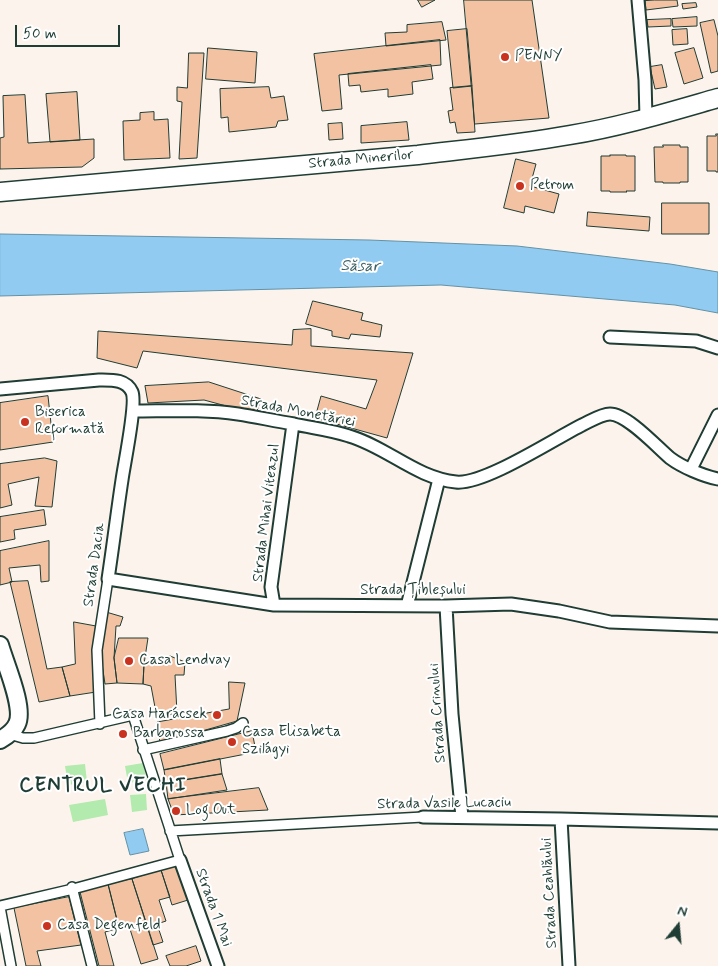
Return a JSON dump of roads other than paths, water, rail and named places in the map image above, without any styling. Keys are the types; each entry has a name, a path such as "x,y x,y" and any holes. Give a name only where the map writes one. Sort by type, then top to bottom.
{"main road":[{"name":"Strada Minerilor","path":"0,192 418,155 570,135 646,118 718,98"},
{"path":"0,645 20,711 17,724 5,737"}],"street":[{"path":"638,0 645,80 646,118"},
{"path":"610,338 696,341 718,348"},
{"path":"0,389 114,380 125,383 133,393 133,411"},
{"name":"Strada Monetăriei","path":"133,411 198,411 238,414 350,436 376,447 418,471 457,483 476,479 499,469 595,419 610,414 622,417 672,459 718,480"},
{"name":"Strada Dacia","path":"100,723 97,650 133,411"},
{"path":"691,469 718,415"},
{"name":"Strada Mihai Viteazul","path":"274,605 272,587 293,424"},
{"path":"407,606 439,479"},
{"name":"Strada Țibleșului","path":"108,579 274,605 446,606 511,604 559,611 610,622 718,626"},
{"name":"Strada Crinului","path":"446,606 452,714 462,817"},
{"path":"5,737 34,738 133,715 180,860 0,907 11,966"},
{"path":"144,750 228,731 243,723"},
{"name":"Strada Vasile Lucaciu","path":"171,831 423,817 718,823"},
{"name":"Strada Ceahlăului","path":"561,819 569,966"},
{"name":"Strada 1 Mai","path":"180,860 218,966"},
{"path":"72,888 92,966"}],"water":[{"name":"Săsar","path":"0,234 369,240 517,246 670,264 718,272 718,313 675,305 441,285 0,296"},
{"path":"143,829 149,851 130,855 124,833"}],"place":[{"name":"PENNY","path":"505,57"},
{"name":"Petrom","path":"520,186"},
{"name":"Biserica Reformată","path":"25,422"},
{"name":"Casa Lendvay","path":"129,661"},
{"name":"Casa Harácsek","path":"217,715"},
{"name":"Barbarossa","path":"123,734"},
{"name":"Casa Elisabeta Szilágyi","path":"232,742"},
{"name":"Log Out","path":"176,811"},
{"name":"Casa Degenfeld","path":"47,926"}],"district":[{"name":"CENTRUL VECHI","path":"103,787"}]}
